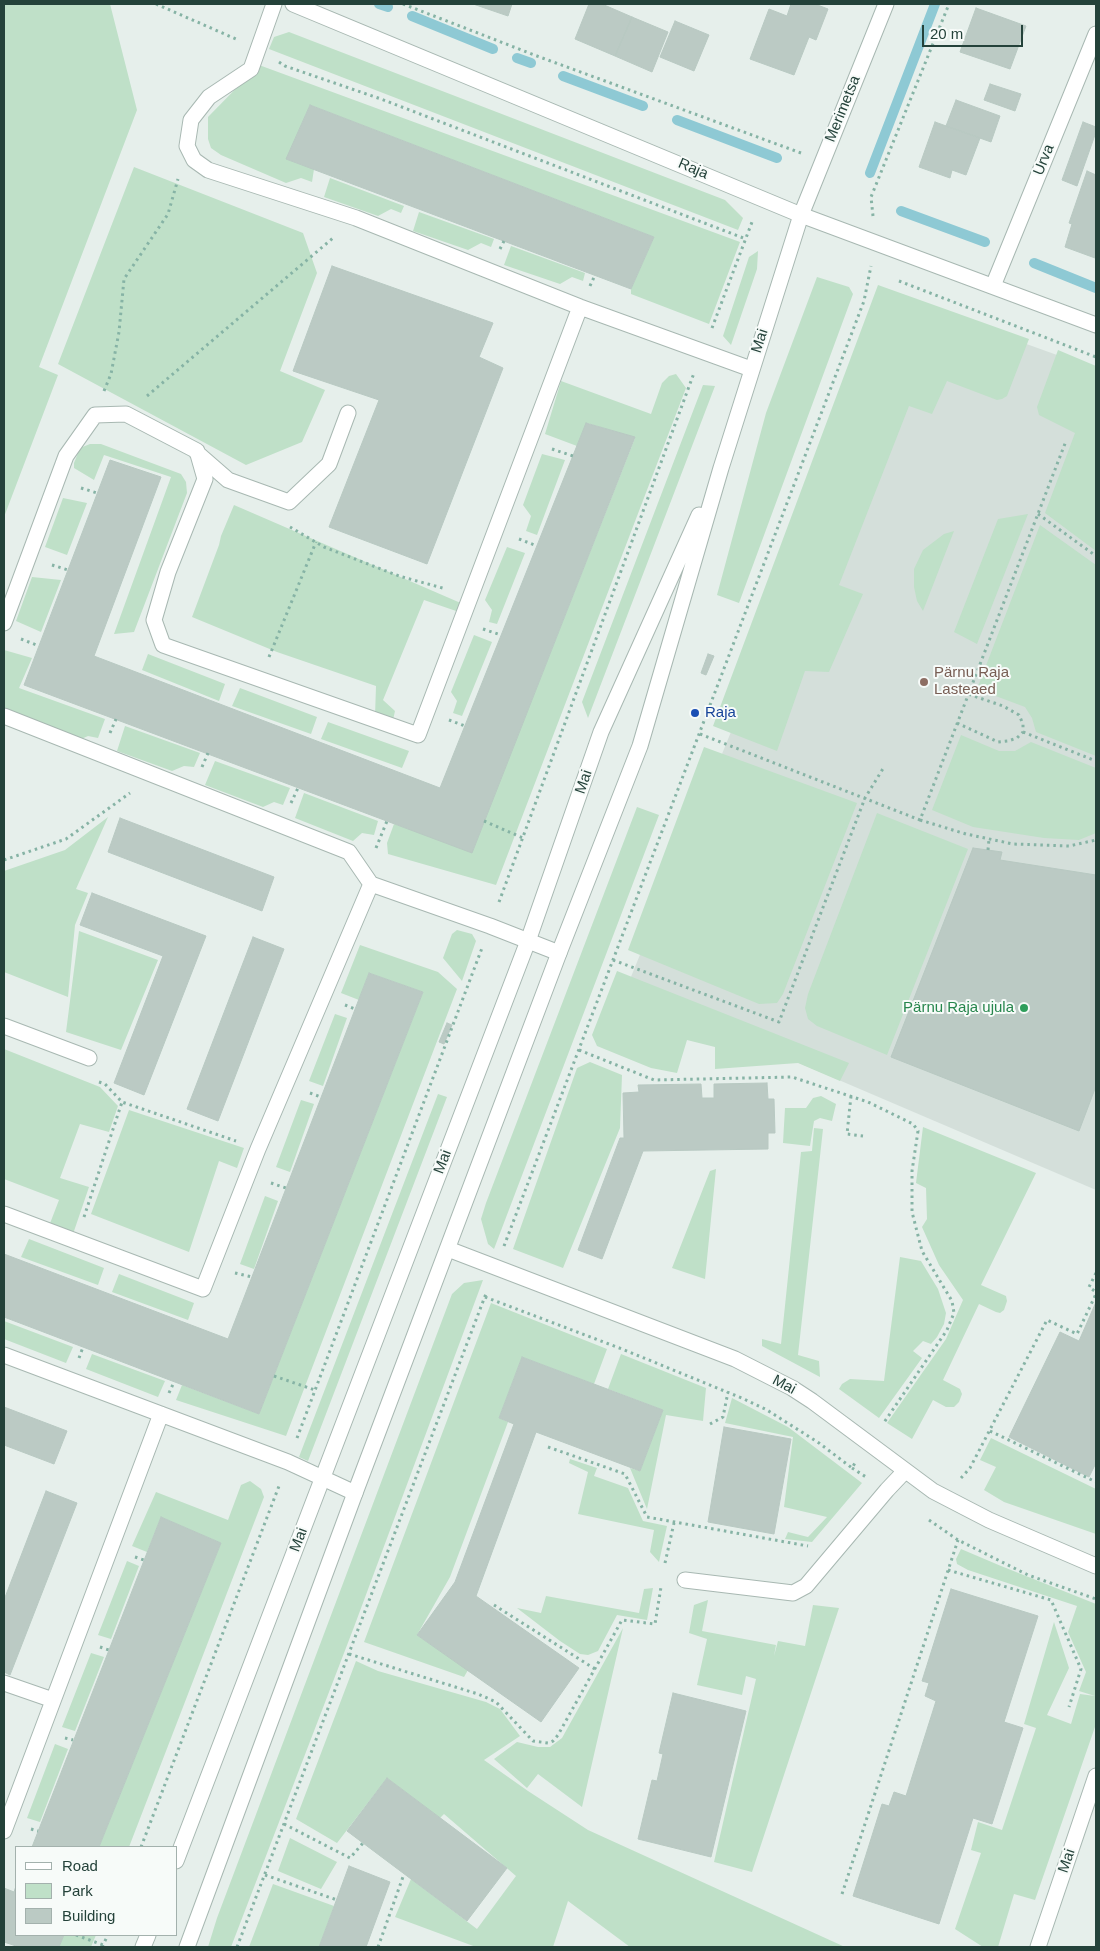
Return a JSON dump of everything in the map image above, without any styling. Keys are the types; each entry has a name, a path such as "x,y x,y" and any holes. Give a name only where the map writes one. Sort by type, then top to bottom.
{"street":[{"path":"274,4 250,69 209,97 191,120 187,146 194,160 208,170 356,218 580,307 751,369"},
{"name":"Raja","path":"293,4 801,215 1096,325"},
{"name":"Merimetsa","path":"801,215 886,4"},
{"name":"Urva","path":"992,286 1096,34"},
{"name":"Mai","path":"187,1947 355,1493 559,953 640,746 751,369 801,215"},
{"path":"197,453 204,479 168,572 154,620 163,645 418,735 580,307"},
{"path":"4,623 66,456 95,415 126,414 197,451 228,480 289,502 329,464 348,412"},
{"name":"Mai","path":"178,1856 528,941 601,732 721,468"},
{"path":"4,716 349,852 371,884 490,926 559,953"},
{"path":"4,1214 203,1289 258,1149 371,884"},
{"path":"4,1026 89,1058"},
{"name":"Mai","path":"448,1249 735,1359 792,1388 870,1443 933,1491 989,1520 1096,1566"},
{"path":"4,1355 288,1462 355,1493"},
{"path":"4,1831 161,1414"},
{"path":"685,1580 793,1593 806,1586 905,1471"},
{"path":"4,1683 53,1700"},
{"name":"Mai","path":"1038,1947 1096,1776"}],"path":[{"path":"156,4 258,49 285,66 381,99 746,239"},
{"path":"403,4 537,56 822,160"},
{"path":"237,1947 864,301 876,242 872,197 949,4"},
{"path":"95,415 111,374 119,332 124,279 168,214 187,146"},
{"path":"141,1846 455,1023 702,351 761,198"},
{"path":"126,414 356,218"},
{"path":"870,270 879,273"},
{"path":"898,280 1096,357"},
{"path":"920,820 1066,441"},
{"path":"1038,514 1096,556"},
{"path":"282,522 324,546 399,576 470,595"},
{"path":"260,679 316,542"},
{"path":"957,723 998,742 1017,738 1023,732 1024,724 1019,715 1003,706 968,694"},
{"path":"1023,732 1096,761"},
{"path":"700,734 920,820 966,834 1013,844 1068,846 1096,840"},
{"path":"613,960 779,1022 865,798 884,767"},
{"path":"4,860 66,839 155,775"},
{"path":"484,821 523,838"},
{"path":"988,850 989,839"},
{"path":"485,1297 622,1349 767,1410 819,1443 852,1468 947,1330 954,1313 952,1301 922,1251 912,1212 912,1171 918,1131 913,1124 868,1102 792,1077 654,1080 579,1050"},
{"path":"96,1080 105,1084 122,1102 258,1149"},
{"path":"302,1091 321,1097"},
{"path":"851,1096 847,1134 862,1136"},
{"path":"76,1241 122,1102"},
{"path":"268,1182 286,1188"},
{"path":"235,1272 252,1277"},
{"path":"959,1480 970,1468 1047,1320 1077,1334 1096,1293 1089,1287 1096,1274"},
{"path":"274,1376 315,1390"},
{"path":"710,1424 723,1418 728,1392"},
{"path":"990,1431 1096,1482"},
{"path":"548,1447 625,1474 647,1517 812,1547"},
{"path":"664,1566 674,1523"},
{"path":"842,1894 958,1540"},
{"path":"948,1570 1051,1600 1081,1668 1069,1707"},
{"path":"349,1654 478,1694 496,1702 533,1742 553,1741 622,1620 655,1624 661,1585"},
{"path":"494,1605 595,1669"},
{"path":"284,1824 350,1858 363,1843"},
{"path":"265,1874 337,1900"},
{"path":"378,1947 404,1874"},
{"path":"78,1936 103,1946"}],"shaded area":[{"name":"Pärnu Raja Lasteaed","path":"907,301 1082,364 1096,375 1096,1190 626,989"}],"green space":[{"path":"4,4 110,4 137,110 39,367 58,375 4,517"},
{"path":"289,32 725,200 743,218 738,230 269,49 274,37"},
{"path":"259,65 740,242 709,324 631,294 631,289 654,237 310,105 287,159 314,169 312,182 301,178 286,183 221,155 211,148 208,139 208,117"},
{"path":"134,167 303,233 317,273 280,371 325,390 302,442 246,465 58,364"},
{"path":"330,178 404,206 401,213 391,209 378,216 324,197"},
{"path":"419,212 494,239 491,247 481,243 468,250 413,231"},
{"path":"511,246 585,273 583,281 572,277 560,284 504,265"},
{"path":"758,251 757,269 731,345 723,336 749,257"},
{"path":"817,277 849,287 853,294 739,603 717,595 766,413"},
{"path":"878,285 1029,339 1007,396 1002,399 997,400 947,381 932,414 909,406 839,585 863,594 829,672 805,671 777,751 713,726"},
{"path":"1058,350 1096,366 1096,551 1045,513 1075,433 1039,415 1037,407"},
{"path":"676,374 686,388 496,885 388,854 387,843 394,824 473,849 635,438 587,423 577,446 545,434 561,381 651,414 662,383 669,376"},
{"path":"703,385 715,386 588,718 582,702"},
{"path":"90,444 101,444 181,474 186,482 187,493 134,632 114,634 171,477 104,455 94,480 74,468 80,448"},
{"path":"542,454 565,460 537,535 526,531 531,516 523,505"},
{"path":"63,498 87,503 67,555 45,547"},
{"path":"234,505 463,604 459,612 424,600 383,700 395,711 393,720 375,716 376,686 277,652 192,617"},
{"path":"1028,514 977,644 954,632 998,519"},
{"path":"1040,525 1096,565 1096,756 1036,732 1032,718 1025,707 977,689"},
{"path":"954,531 923,611 917,601 914,587 914,569 923,550 944,534"},
{"path":"507,547 525,553 497,624 489,622 492,610 485,600"},
{"path":"32,577 61,580 41,632 16,621"},
{"path":"474,635 492,642 462,716 453,713 457,701 451,692"},
{"path":"4,650 32,658 19,688 105,719 98,738 88,736 79,740 10,713 4,708"},
{"path":"148,654 225,684 219,701 142,670"},
{"path":"240,688 317,717 311,734 232,706"},
{"path":"328,722 409,751 402,768 321,739"},
{"path":"125,726 200,753 194,767 184,766 172,771 117,751"},
{"path":"961,735 999,751 1015,751 1031,742 1096,768 1096,833 1079,840 1044,838 973,827 932,810"},
{"path":"704,747 857,803 783,994 777,1003 759,1004 628,950"},
{"path":"215,761 290,788 283,805 274,802 263,807 205,785"},
{"path":"304,793 378,821 374,835 362,833 353,841 295,818"},
{"path":"637,807 659,815 494,1249 488,1244 481,1219 486,1203"},
{"path":"877,813 968,849 887,1055 817,1026 808,1019 805,1008 808,994"},
{"path":"108,817 76,889 88,893 75,925 68,997 4,972 4,871 65,850"},
{"path":"457,930 472,934 476,941 462,981 443,958 452,934"},
{"path":"79,931 158,960 121,1050 66,1032"},
{"path":"360,945 438,972 457,989 286,1436 176,1400 182,1385 259,1414 423,992 369,973 359,1000 341,993"},
{"path":"617,971 849,1063 840,1081 798,1063 715,1069 715,1047 687,1040 677,1073 651,1068 597,1046 592,1035"},
{"path":"335,1014 347,1018 323,1086 309,1081"},
{"path":"4,1049 100,1087 118,1106 109,1132 80,1124 60,1178 89,1187 73,1234 49,1226 59,1200 4,1179"},
{"path":"590,1062 622,1075 620,1128 563,1268 513,1249 577,1068"},
{"path":"438,1094 447,1097 308,1461 299,1457"},
{"path":"821,1096 836,1104 832,1121 820,1118 814,1121 810,1146 783,1143 785,1108 806,1108 813,1098"},
{"path":"301,1100 314,1104 290,1172 276,1167"},
{"path":"129,1110 244,1148 237,1168 219,1161 189,1252 91,1214"},
{"path":"923,1127 1036,1173 981,1285 1006,1296 1007,1301 1004,1310 1000,1313 979,1304 943,1380 960,1389 962,1394 959,1402 954,1407 946,1407 933,1400 912,1439 887,1423 946,1339 963,1300 939,1265 922,1227 927,1219 926,1188 916,1183"},
{"path":"814,1128 823,1129 798,1355 819,1361 820,1377 762,1346 762,1339 781,1344 801,1152 812,1151"},
{"path":"716,1169 705,1279 672,1268 710,1171"},
{"path":"265,1196 278,1201 254,1269 240,1264"},
{"path":"29,1239 104,1268 98,1285 21,1257"},
{"path":"900,1257 921,1261 938,1289 946,1313 944,1324 931,1344 923,1341 913,1351 922,1358 879,1418 839,1389 842,1384 850,1379 884,1381"},
{"path":"119,1274 194,1303 188,1320 112,1292"},
{"path":"483,1280 354,1627 231,1947 208,1947 217,1918 452,1294 464,1283"},
{"path":"491,1303 607,1349 594,1384 522,1357 499,1418 508,1422 450,1577 417,1635 468,1670 464,1677 364,1642"},
{"path":"4,1321 73,1347 66,1363 4,1339"},
{"path":"92,1354 165,1381 158,1397 86,1369"},
{"path":"621,1354 706,1388 703,1421 666,1415 647,1509 630,1468 640,1471 663,1410 608,1389"},
{"path":"732,1398 788,1427 862,1483 812,1542 785,1539 788,1532 808,1537 827,1517 784,1507 793,1437 725,1423"},
{"path":"991,1438 1096,1489 1096,1534 1004,1502 984,1490 996,1467 980,1460"},
{"path":"570,1459 597,1468 594,1476 628,1488 643,1521 667,1526 659,1562 650,1552 654,1530 578,1514 588,1472 569,1463"},
{"path":"250,1481 261,1489 264,1497 129,1846 99,1846 221,1543 161,1517 147,1552 132,1546 156,1492 228,1520 241,1485"},
{"path":"961,1549 1096,1604 1096,1724 1035,1900 1014,1894 998,1947 983,1947 955,1929 981,1853 971,1850 978,1822 1002,1830 1036,1728 1024,1724 1054,1622 1069,1668 1047,1715 1071,1724 1080,1694 1095,1696 1079,1691 1086,1672 1068,1632 1077,1606 968,1570 957,1564 956,1559"},
{"path":"127,1561 139,1566 111,1639 98,1635"},
{"path":"653,1588 647,1620 617,1615 598,1651 588,1655 580,1654 560,1641 517,1608 541,1613 546,1596 639,1613 644,1589"},
{"path":"708,1600 702,1631 776,1645 774,1656 778,1641 805,1646 813,1605 839,1608 752,1872 714,1862 756,1679 746,1676 742,1695 697,1685 707,1639 689,1633 694,1605"},
{"path":"623,1628 582,1807 538,1774 527,1788 494,1759 517,1742 538,1747 550,1747 562,1738"},
{"path":"91,1653 104,1657 75,1731 62,1727"},
{"path":"356,1661 378,1671 486,1702 500,1709 520,1736 484,1760 528,1791 588,1830 845,1947 630,1947 568,1901 553,1947 476,1947 395,1917 411,1879 477,1929 516,1876 444,1814 440,1818 387,1778 337,1843 296,1819"},
{"path":"55,1744 68,1749 40,1822 27,1818"},
{"path":"290,1838 337,1862 321,1889 278,1871"},
{"path":"273,1884 334,1906 319,1947 249,1947"},
{"path":"64,1936 96,1936 91,1947 59,1947"}],"building":[{"path":"473,4 512,4 508,16"},
{"path":"589,4 602,4 632,17 615,56 575,39"},
{"path":"791,4 815,4 828,9 816,40 809,37 794,75 750,59 769,9 787,16"},
{"path":"976,8 1026,26 1010,69 960,52"},
{"path":"632,17 668,32 652,72 615,56"},
{"path":"675,21 709,35 694,71 660,57"},
{"path":"990,84 1021,94 1015,111 984,100"},
{"path":"956,100 1000,116 991,142 946,126"},
{"path":"310,105 654,237 631,289 286,159"},
{"path":"935,122 980,138 966,175 952,170 950,178 919,167"},
{"path":"1083,122 1096,127 1096,132 1077,186 1062,180"},
{"path":"1087,171 1096,175 1095,258 1065,247 1072,224 1069,223"},
{"path":"332,266 493,323 479,357 503,368 427,564 329,527 379,400 293,371"},
{"path":"586,423 635,437 472,853 24,685 110,460 161,477 94,656 440,788"},
{"path":"708,654 714,656 706,675 701,673"},
{"path":"120,818 274,877 262,911 108,852"},
{"path":"973,848 1002,852 1000,860 1096,875 1096,1086 1079,1131 891,1057"},
{"path":"92,893 206,936 144,1095 114,1083 163,956 80,925"},
{"path":"253,937 284,949 218,1121 187,1109"},
{"path":"369,973 423,992 259,1414 4,1317 4,1254 228,1339"},
{"path":"447,1023 452,1025 444,1044 439,1042"},
{"path":"767,1083 768,1099 774,1099 775,1133 768,1133 768,1149 643,1151 602,1259 578,1250 620,1138 624,1138 623,1093 639,1092 638,1085 701,1084 702,1098 714,1098 714,1084"},
{"path":"1096,1302 1096,1463 1089,1477 1009,1437 1060,1332 1079,1341"},
{"path":"522,1357 663,1410 640,1471 536,1432 476,1596 579,1668 541,1722 417,1635 455,1582 514,1424 499,1418"},
{"path":"4,1407 67,1431 54,1464 4,1445"},
{"path":"724,1427 791,1439 774,1534 708,1522"},
{"path":"46,1491 77,1503 10,1675 4,1672 4,1600"},
{"path":"161,1517 221,1543 99,1846 32,1846"},
{"path":"951,1589 1038,1616 1004,1722 1023,1728 992,1824 973,1818 939,1924 853,1896 882,1804 889,1806 894,1792 906,1796 936,1701 925,1696 929,1683 922,1681"},
{"path":"673,1693 746,1711 711,1857 638,1839 652,1780 657,1781 663,1754 659,1753"},
{"path":"387,1778 507,1868 467,1921 347,1831"},
{"path":"349,1866 390,1882 366,1947 319,1947"},
{"path":"4,1888 14,1892 15,1889 15,1936 64,1936 59,1947 19,1947 4,1942"}],"waterway":[{"path":"379,4 388,7"},
{"path":"870,173 935,4"},
{"path":"412,16 493,49"},
{"path":"517,58 531,63"},
{"path":"563,76 643,106"},
{"path":"677,120 777,158"},
{"path":"901,211 985,242"},
{"path":"1034,263 1096,288"}],"place":[{"name":"Pärnu Raja Lasteaed","path":"924,682"},
{"name":"Raja","path":"695,713"},
{"name":"Pärnu Raja ujula","path":"1024,1008"}]}
